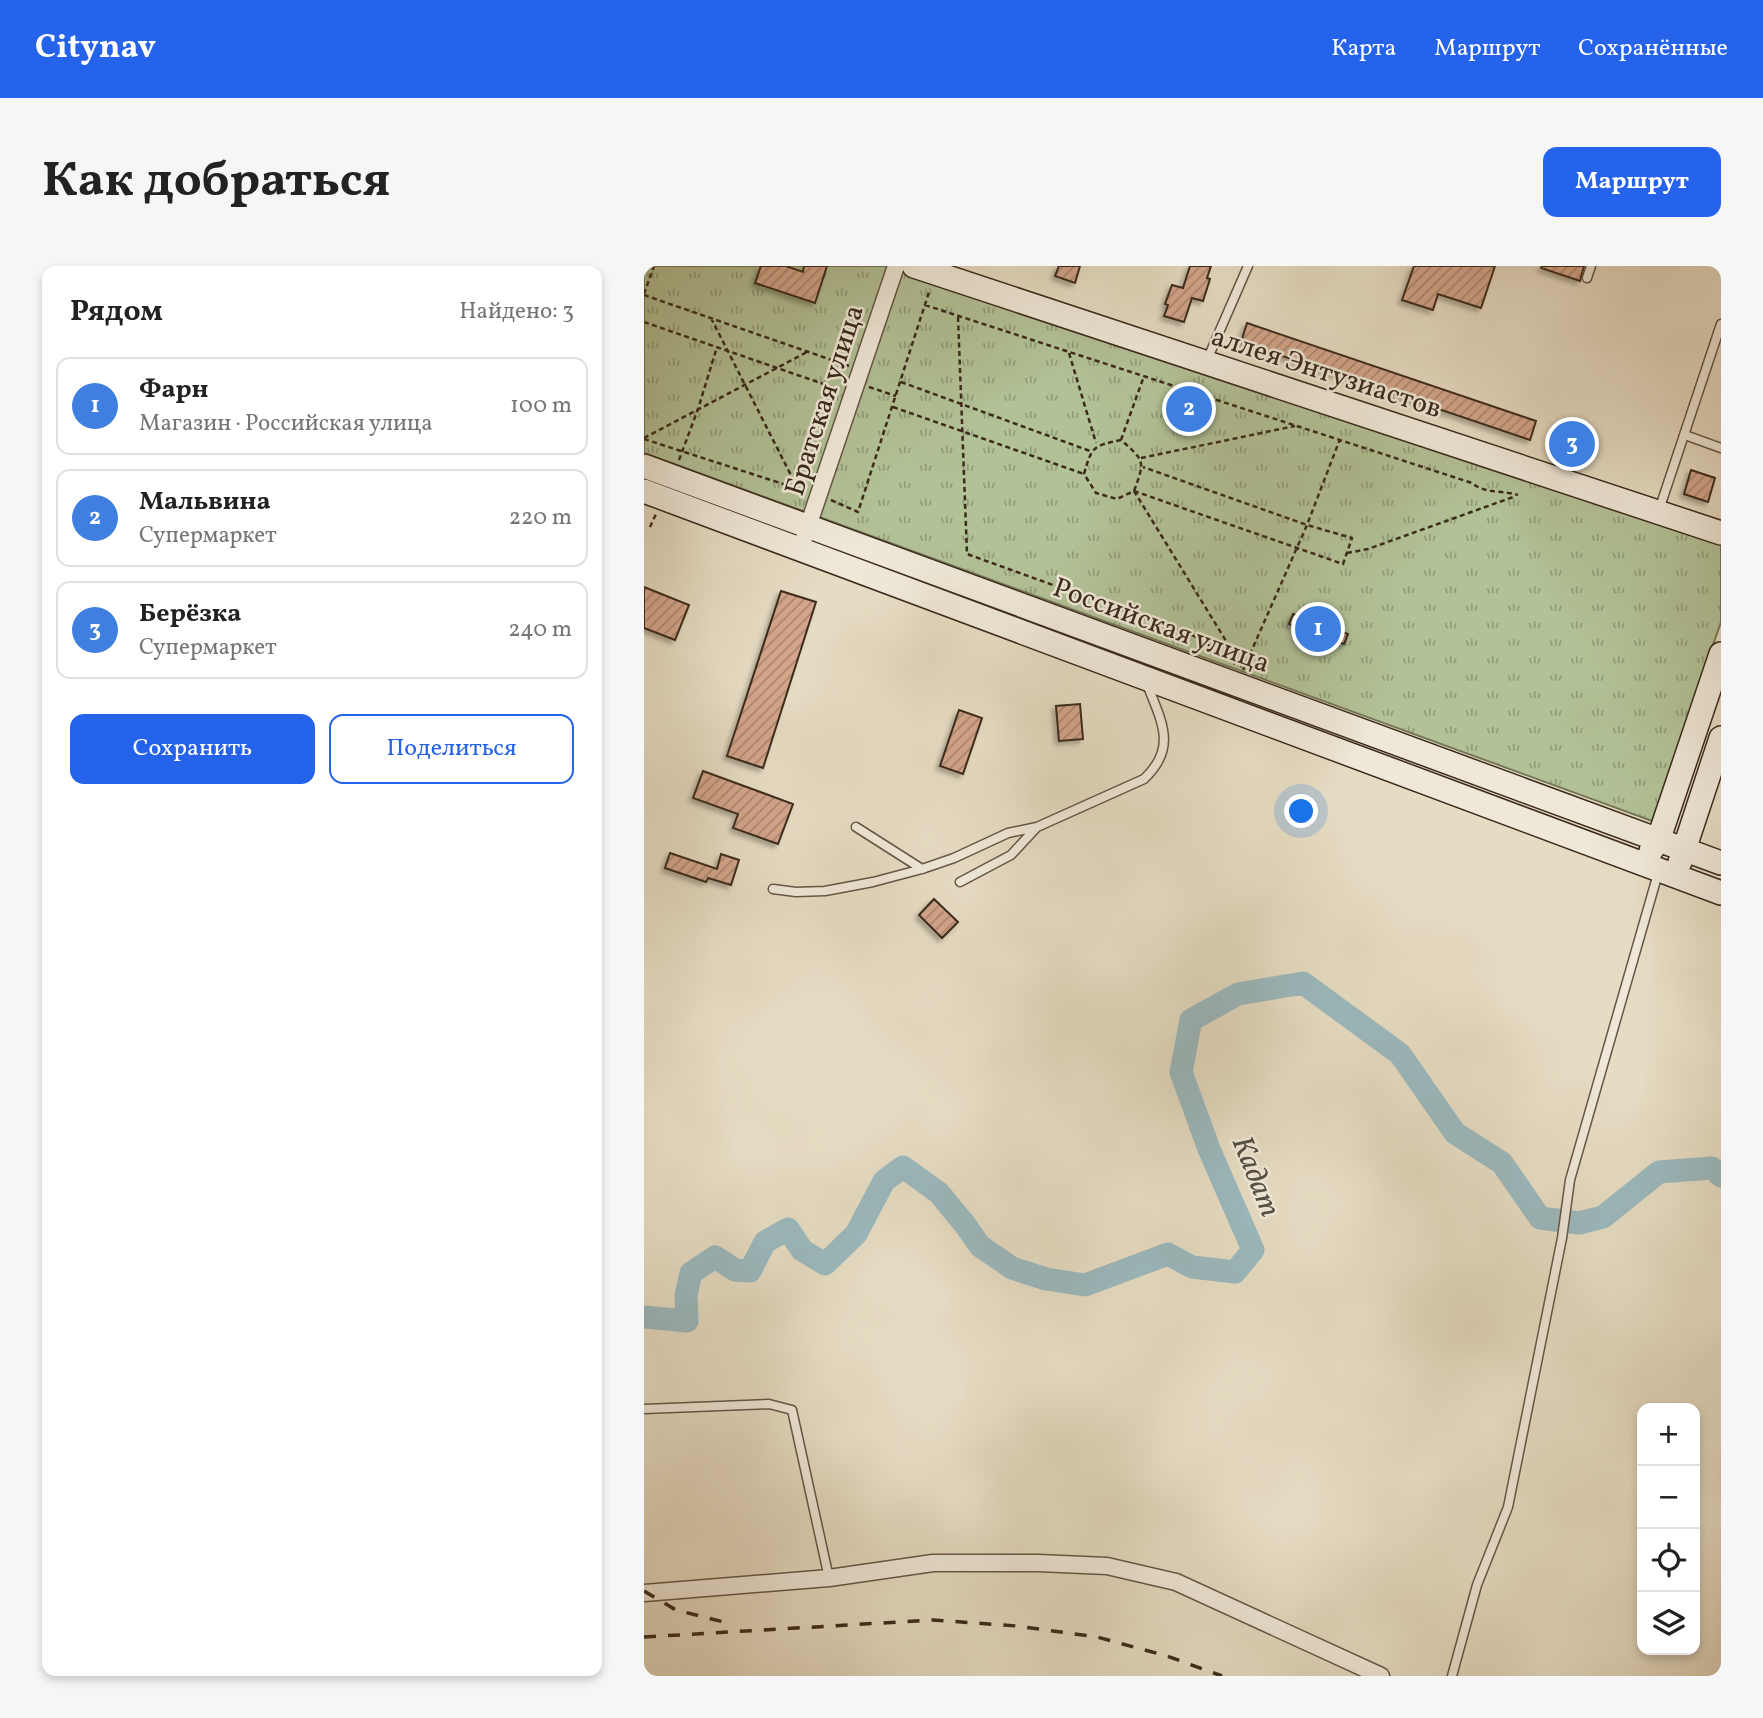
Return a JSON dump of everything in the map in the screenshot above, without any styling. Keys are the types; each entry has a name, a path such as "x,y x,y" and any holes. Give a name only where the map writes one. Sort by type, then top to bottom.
{"main road":[{"name":"аллея Энтузиастов","path":"924,269 1721,533"},
{"name":"Российская улица","path":"644,466 1721,863"},
{"name":"Российская улица","path":"653,495 1721,892"},
{"path":"1660,869 1659,838 1721,654"},
{"path":"1660,869 1685,848 1721,738"}],"street":[{"name":"Братская улица","path":"800,550 895,266"},
{"path":"644,1593 830,1578 933,1563 1107,1566 1176,1582 1381,1676"}],"lane":[{"path":"1206,363 1248,266"},
{"path":"1587,278 1591,266"},
{"path":"1658,512 1721,324"},
{"path":"1685,435 1721,448"},
{"path":"773,889 824,891 922,869 954,858 1008,833 1037,827 1144,779 1161,759 1164,735 1162,722 1144,678"},
{"path":"856,827 922,869"},
{"path":"960,882 1011,855 1037,827"},
{"path":"1452,1676 1477,1585 1508,1507 1562,1238 1570,1180 1660,869"},
{"path":"644,1409 769,1405 792,1410 830,1578"}],"path":[{"path":"654,266 644,295 851,366"},
{"path":"644,439 819,496 858,512 925,305 924,269"},
{"path":"925,305 1299,425 1478,487 1518,495 1368,549 1347,553"},
{"path":"958,316 967,554 1197,637 1243,670"},
{"path":"711,318 798,489"},
{"path":"644,322 842,390"},
{"path":"672,476 698,409 717,347"},
{"path":"644,439 808,351"},
{"path":"1069,353 1097,445"},
{"path":"1121,440 1144,376"},
{"path":"901,382 1090,451"},
{"path":"893,407 1084,474 1096,493 1117,499 1134,491 1143,467 1141,458 1121,440"},
{"path":"1141,458 1299,425"},
{"path":"1243,670 1307,525 1340,439"},
{"path":"1084,474 1090,451 1097,445 1121,440"},
{"path":"1134,491 1343,564 1352,538 1307,525 1143,467"},
{"path":"1134,491 1243,670"},
{"path":"650,527 653,495"}],"green space":[{"path":"644,266 889,266 1721,543 1721,622 1652,821 644,453"}],"building":[{"path":"761,266 786,266 803,272 804,266 827,266 815,303 755,283"},
{"path":"1059,266 1080,266 1075,283 1055,276"},
{"path":"1190,266 1211,266 1203,301 1192,298 1184,322 1164,316 1172,285 1183,288"},
{"path":"1414,266 1495,266 1481,308 1438,294 1433,310 1402,300"},
{"path":"1584,266 1580,281 1541,268"},
{"path":"1247,323 1536,421 1530,440 1241,342"},
{"path":"1184,393 1203,400 1193,426 1175,419"},
{"path":"1567,429 1584,434 1577,458 1559,453"},
{"path":"1691,470 1715,478 1708,502 1684,494"},
{"path":"644,587 689,605 675,640 644,628"},
{"path":"781,591 816,602 763,768 727,756"},
{"path":"1293,614 1348,634 1344,644 1289,624"},
{"path":"1080,704 1083,739 1059,741 1056,706"},
{"path":"959,710 982,718 963,774 940,766"},
{"path":"703,771 793,804 778,844 733,828 738,814 693,798"},
{"path":"670,853 717,869 721,854 739,860 731,885 708,878 706,882 665,868"},
{"path":"934,899 958,922 942,938 919,915"}],"waterway":[{"name":"Кадат","path":"644,1317 687,1321 686,1295 691,1273 715,1257 735,1270 750,1271 765,1242 788,1229 802,1250 825,1264 856,1234 884,1181 903,1167 939,1193 980,1246 1012,1268 1046,1279 1085,1285 1168,1254 1192,1267 1235,1272 1253,1250 1209,1149 1181,1072 1191,1020 1238,994 1303,983 1400,1054 1455,1133 1502,1163 1540,1218 1579,1223 1603,1217 1659,1172 1712,1168 1721,1176"}],"railway":[{"path":"644,1591 676,1610 732,1624"},
{"path":"644,1637 933,1620 1017,1626 1097,1637 1167,1656 1222,1676"}],"place":[{"name":"Мальвина","path":"1189,409"},
{"name":"Берёзка","path":"1572,444"},
{"name":"Фарн","path":"1318,629"}]}
